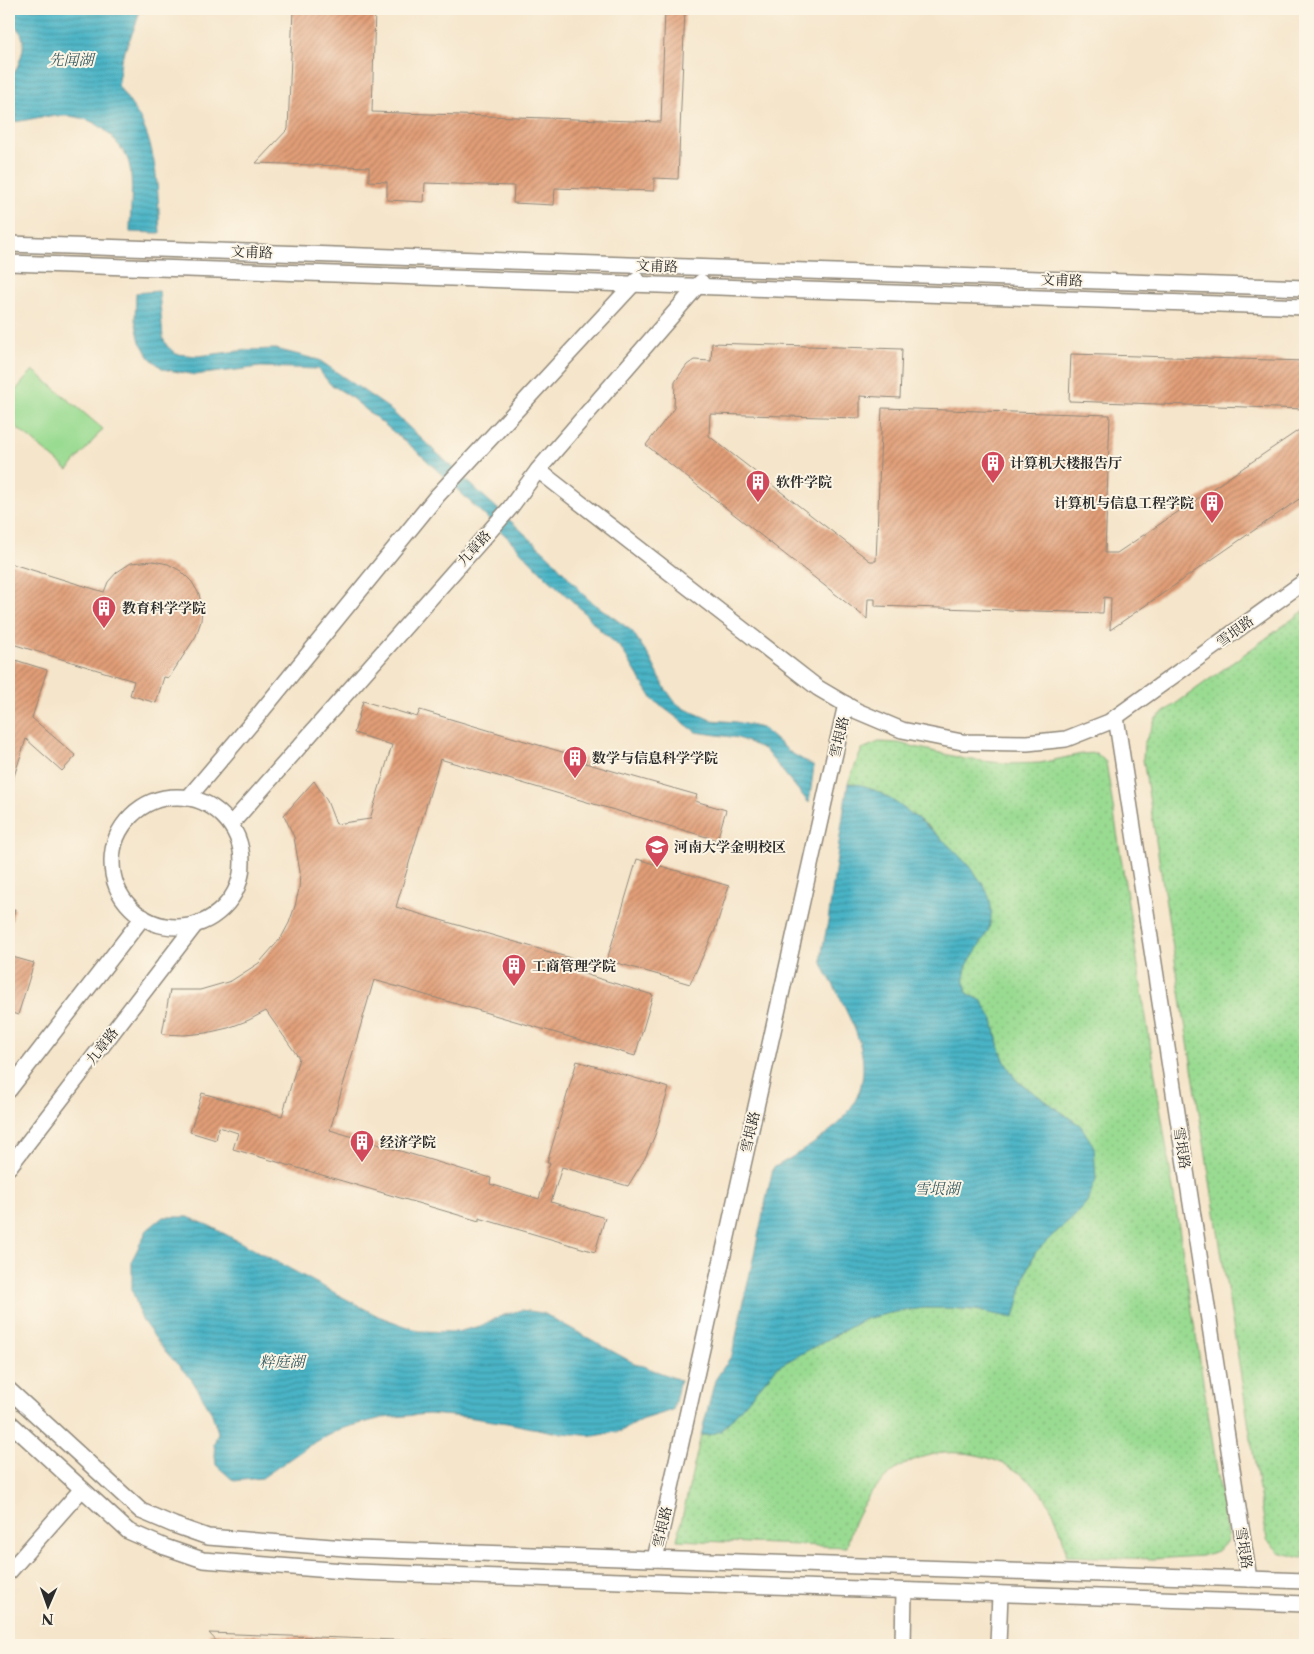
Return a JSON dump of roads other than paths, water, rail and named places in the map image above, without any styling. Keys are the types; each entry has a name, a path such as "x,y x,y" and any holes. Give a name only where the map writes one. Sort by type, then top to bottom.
{"lane":[{"name":"文甫路","path":"9,244 1305,288"},
{"name":"文甫路","path":"9,263 1305,307"},
{"path":"188,798 261,712 437,496 650,266"},
{"name":"九章路","path":"231,824 510,508 538,470 714,268"},
{"name":"雪垠路","path":"538,470 818,688 858,711 902,730 962,742 1027,743 1066,739 1109,722 1305,581"},
{"name":"雪垠路","path":"654,1559 846,704"},
{"name":"雪垠路","path":"1116,717 1249,1579"},
{"path":"180,797 196,799 211,806 231,824 241,845 243,861 241,878 235,893 225,906 211,918 195,925 177,927 159,924 143,917 129,906 119,891 113,874 112,858 115,841 123,826 134,813 147,804 163,798 180,797"},
{"path":"9,1090 143,917"},
{"name":"九章路","path":"9,1167 195,925"},
{"path":"9,1390 141,1511 208,1537 357,1549 1305,1581"},
{"path":"9,1422 128,1531 165,1547 203,1560 356,1572 1305,1604"},
{"path":"9,1572 82,1489"},
{"path":"902,1645 904,1591"},
{"path":"998,1645 1000,1594"}],"water":[{"name":"先闻湖","path":"9,9 140,9 121,60 118,85 141,120 152,151 159,205 160,233 130,232 132,188 129,163 121,148 104,129 82,118 64,116 48,116 9,122 9,73 15,72 23,49 23,40 20,32 14,26 9,25"},
{"path":"159,291 163,338 167,346 176,354 198,356 247,350 276,349 319,360 387,407 551,558 588,599 632,631 675,702 683,708 711,720 736,722 762,728 791,753 814,766 809,803 764,749 738,738 696,732 653,700 621,648 600,630 581,609 418,452 348,395 330,384 318,369 261,367 195,375 163,369 150,358 140,342 135,320 136,293"},
{"name":"雪垠湖","path":"848,783 862,785 884,795 918,819 968,865 980,881 988,894 991,906 991,920 987,933 967,965 965,984 967,993 982,1001 993,1020 998,1044 1005,1062 1016,1080 1081,1126 1094,1147 1096,1179 1087,1202 1072,1219 1035,1253 1025,1276 1014,1318 974,1310 923,1308 865,1319 777,1367 721,1431 709,1435 701,1435 715,1380 732,1355 773,1168 815,1142 848,1113 858,1095 863,1075 861,1052 853,1025 822,963"},
{"name":"粹庭湖","path":"163,1217 188,1217 210,1226 378,1316 419,1331 457,1332 480,1326 501,1316 521,1310 543,1313 632,1362 680,1380 673,1410 641,1420 621,1431 594,1436 553,1432 466,1417 428,1414 382,1418 340,1429 310,1445 262,1478 234,1481 216,1465 214,1444 218,1432 211,1411 192,1380 165,1351 142,1320 132,1290 132,1260 147,1230"}],"place":[{"name":"计算机大楼报告厅","path":"993,484"},
{"name":"软件学院","path":"758,503"},
{"name":"计算机与信息工程学院","path":"1212,524"},
{"name":"教育科学学院","path":"104,629"},
{"name":"数学与信息科学学院","path":"575,779"},
{"name":"河南大学金明校区","path":"657,868"},
{"name":"工商管理学院","path":"514,987"},
{"name":"经济学院","path":"362,1163"}]}
